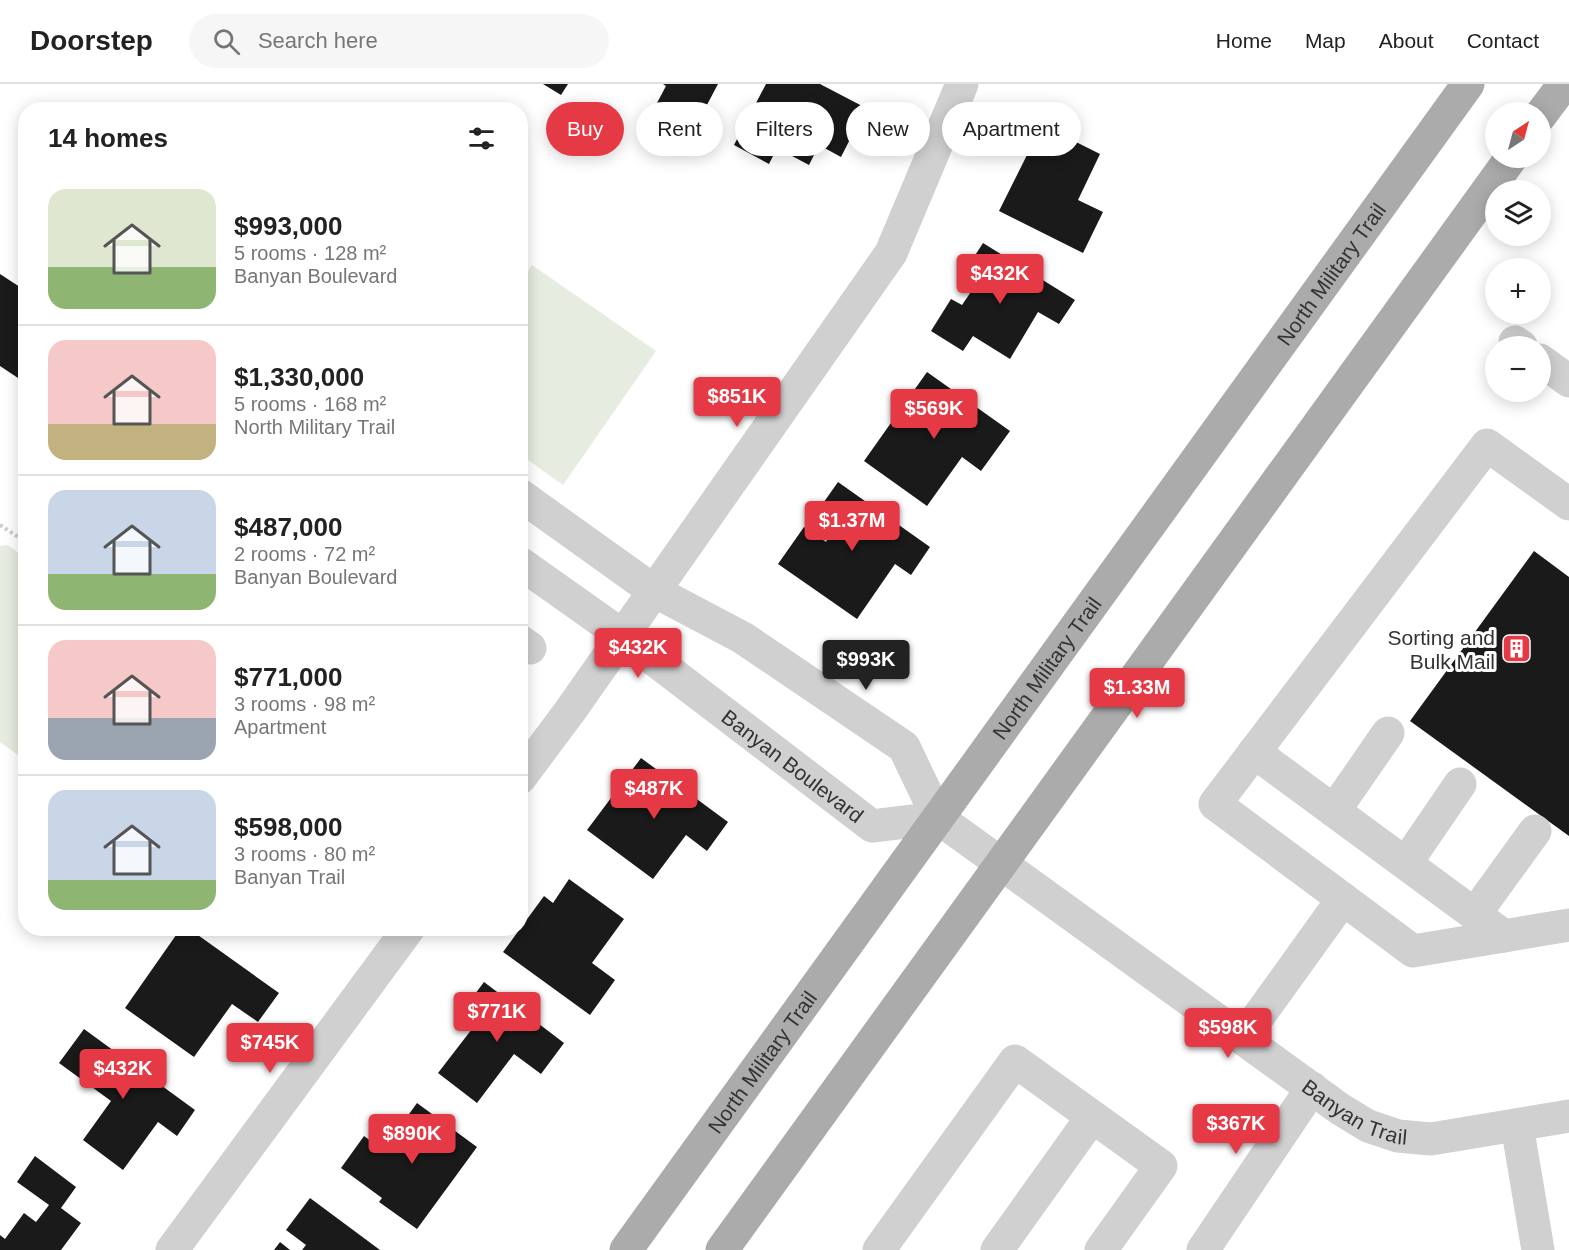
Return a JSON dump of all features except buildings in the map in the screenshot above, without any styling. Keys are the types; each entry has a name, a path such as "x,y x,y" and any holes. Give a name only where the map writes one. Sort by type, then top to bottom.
{"main road":[{"name":"North Military Trail","path":"626,1250 1468,84"},
{"path":"1550,102 1564,84"},
{"path":"722,1250 1504,168"}],"street":[{"path":"528,767 623,636 891,253 962,84"},
{"path":"1551,368 1569,381"},
{"path":"1569,504 1486,445 1215,804 1413,951 1569,925"},
{"path":"528,501 654,591 743,638 904,747 938,818"},
{"name":"Banyan Boulevard","path":"528,569 623,636 872,826 938,818"},
{"path":"1334,811 1388,733"},
{"path":"1254,752 1504,936"},
{"path":"1406,863 1460,784"},
{"name":"Banyan Trail","path":"938,818 1368,1126 1398,1136 1431,1139 1569,1116"},
{"path":"1475,914 1534,831"},
{"path":"1243,1038 1343,899"},
{"path":"172,1250 403,936"},
{"path":"879,1250 1015,1061 1161,1166 1101,1250"},
{"path":"1203,1250 1312,1088"},
{"path":"997,1250 1092,1117"},
{"path":"1517,1125 1538,1250"}],"path":[{"path":"0,525 18,537"}],"shaded area":[{"path":"532,265 656,351 563,485 528,460 528,271"},
{"path":"8,545 18,553 18,755 0,742 0,546"}],"place":[{"name":"Sorting and Bulk Mail","path":"1516,649"}]}
